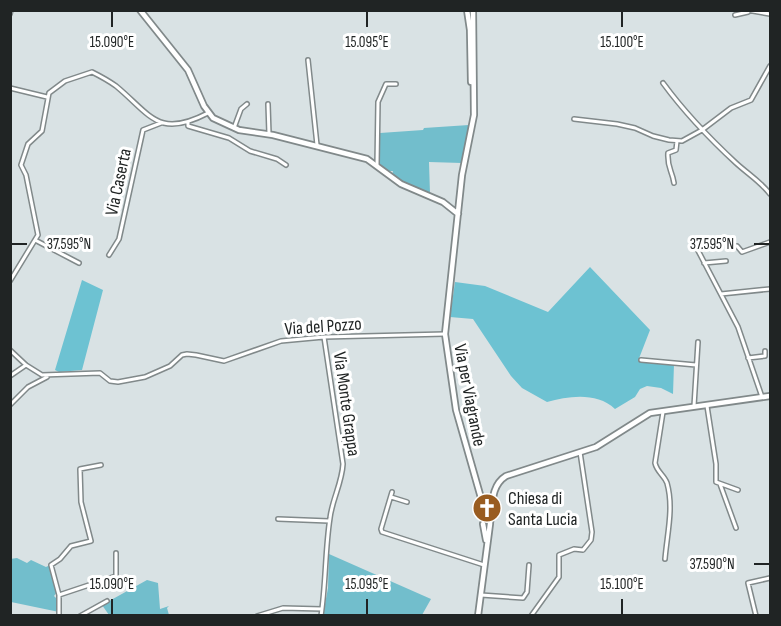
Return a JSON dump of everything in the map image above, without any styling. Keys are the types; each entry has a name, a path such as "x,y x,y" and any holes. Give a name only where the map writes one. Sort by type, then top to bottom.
{"main road":[{"path":"140,10 188,70 208,113 213,118 234,128 270,134 358,156 377,165 401,184 443,202 458,214"},
{"path":"467,10 470,30 473,122"},
{"path":"473,10 473,122"},
{"name":"Via per Viagrande","path":"473,122 462,175 446,334 456,410 487,522"},
{"path":"478,615 487,549 487,522 492,511 495,490 501,479 602,444 644,416 663,410 771,396"}],"street":[{"path":"735,15 747,11 771,14"},
{"path":"308,60 317,147"},
{"path":"574,119 630,127 653,136 677,141 690,138 731,108 751,100 771,66"},
{"path":"10,281 38,235 26,175 21,165 29,142 42,131 47,97 58,85 90,72 115,86 144,113 161,123 188,122 208,113"},
{"path":"663,83 688,117 741,168 760,181 771,194"},
{"path":"377,165 378,102 386,84 396,84"},
{"path":"10,88 47,97"},
{"path":"234,128 241,109 247,104"},
{"path":"268,104 270,134"},
{"path":"188,122 188,126 229,138 250,151 277,159 286,165"},
{"name":"Via Caserta","path":"109,255 120,233 143,130 161,123"},
{"path":"674,183 668,167 668,153 676,150 677,141"},
{"path":"692,239 738,327 762,397"},
{"path":"35,240 79,263"},
{"path":"732,246 737,246 742,252 771,242"},
{"path":"704,262 726,261"},
{"path":"721,294 771,289"},
{"name":"Via del Pozzo","path":"10,350 38,373 48,375 100,373 110,381 118,382 145,376 174,365 187,354 224,361 281,341 446,334"},
{"name":"Via Monte Grappa","path":"321,615 329,521 342,476 343,464 324,338"},
{"path":"694,406 698,342"},
{"path":"748,358 765,356 765,351"},
{"path":"641,360 696,365"},
{"path":"10,376 26,365"},
{"path":"10,405 28,387 48,375"},
{"path":"707,404 716,464 716,482 738,490"},
{"path":"663,410 655,463 657,470 665,480 671,506 664,559"},
{"path":"531,615 557,581 560,574 559,555 574,549 583,550 591,540 592,531 580,452"},
{"path":"59,615 59,595 51,565 60,559 71,546 91,541 81,502 80,469 101,465"},
{"path":"720,484 736,528"},
{"path":"392,492 382,532 484,565"},
{"path":"391,497 407,502"},
{"path":"278,519 329,521"},
{"path":"59,595 116,576 116,553"},
{"path":"481,595 523,598 527,592 529,565"},
{"path":"756,615 748,583 771,578"},
{"path":"80,615 107,601"},
{"path":"257,615 283,608 322,609"}],"shaded area":[{"path":"469,125 462,163 429,162 430,194 408,186 392,175 393,171 388,171 379,164 380,133"},
{"path":"590,267 650,330 638,361 674,364 673,394 661,388 647,386 640,389 635,397 615,409 600,400 582,397 547,402 522,388 511,376 473,319 450,317 455,282 485,286 548,312"},
{"path":"82,280 103,290 82,370 59,372 55,370"},
{"path":"329,554 431,599 422,615 323,615 328,588"},
{"path":"17,558 27,563 31,560 46,567 50,565 57,592 54,596 58,600 59,612 11,602 10,559"},
{"path":"147,580 158,583 160,609 169,606 167,608 169,615 109,615 102,605"}],"place":[{"name":"Chiesa di Santa Lucia","path":"487,508"}]}
